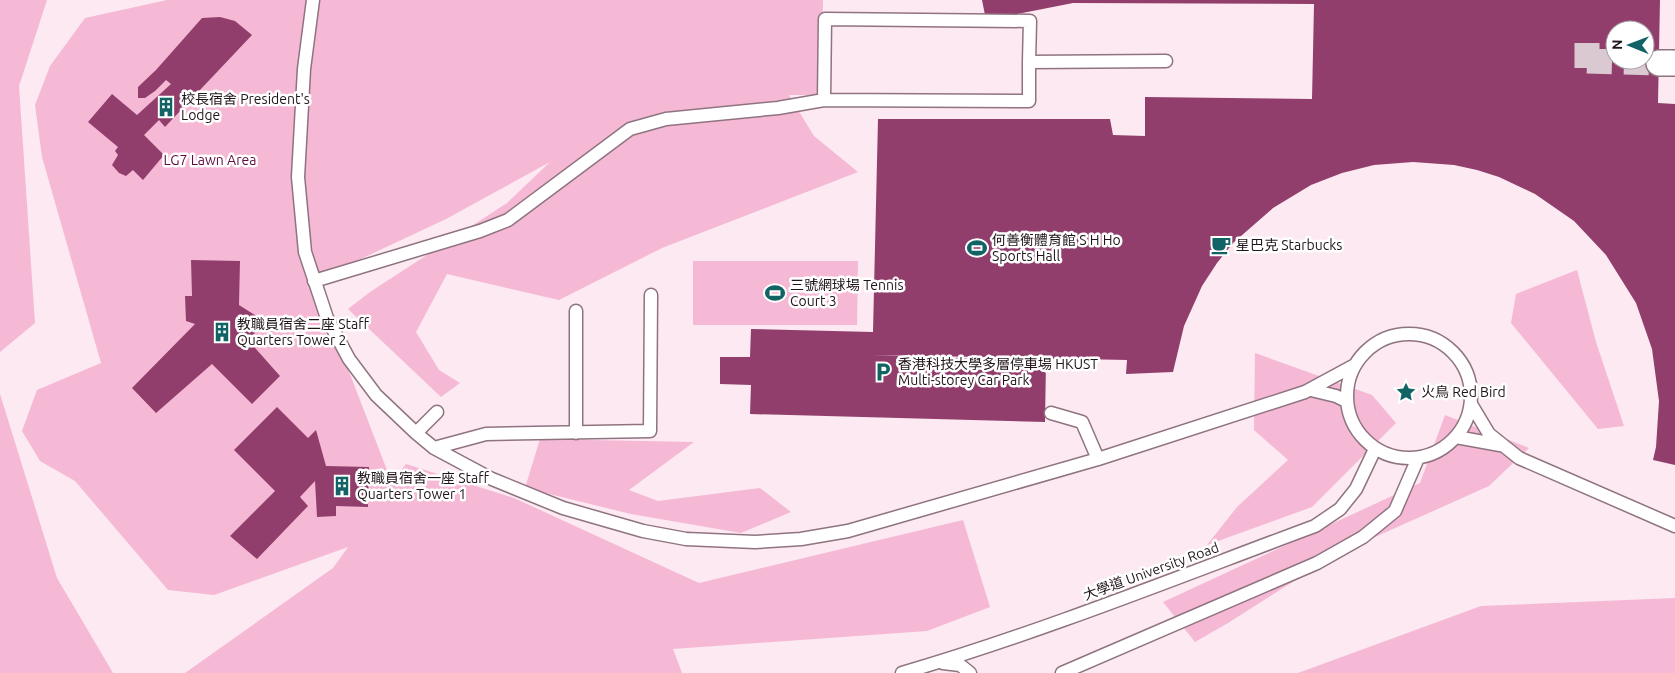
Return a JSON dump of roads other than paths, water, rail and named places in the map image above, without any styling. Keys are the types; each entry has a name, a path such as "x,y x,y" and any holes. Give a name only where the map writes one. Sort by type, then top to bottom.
{"lane":[{"path":"312,0 304,69 298,178 304,252 327,318 349,359 376,395 434,448 492,479 563,508 643,531 686,539 755,542 801,539 848,531 1098,459 1311,390 1353,366"},
{"path":"314,281 480,231 508,220 630,129 666,119 778,108 824,100 1029,101 1030,21 825,19 824,100"},
{"path":"1029,62 1166,61"},
{"path":"434,448 486,434 650,431 651,295"},
{"path":"576,311 576,432"},
{"path":"1406,333 1428,336 1447,346 1462,362 1470,382 1471,404 1466,422 1456,437 1445,447 1432,454 1418,458 1395,458 1375,449 1360,436 1351,420 1346,401 1347,383 1353,366 1366,349 1385,337 1406,333"},
{"path":"1311,390 1336,396 1346,401"},
{"path":"1471,404 1489,434 1519,458 1675,526"},
{"path":"416,433 437,412"},
{"path":"1050,413 1082,422 1098,459"},
{"path":"1456,437 1503,445"},
{"name":"大學道 University Road","path":"902,673 1088,611 1315,526 1340,509 1356,489 1375,449"},
{"path":"1062,673 1317,563 1363,537 1395,511 1418,458"},
{"path":"938,662 960,665 970,673"}],"tunnel":[{"path":"1587,40 1587,68"},
{"path":"1587,61 1659,63"}],"place":[{"name":"校長宿舍 President's Lodge","path":"166,107"},
{"name":"星巴克 Starbucks","path":"1221,245"},
{"name":"何善衡體育館 S H Ho Sports Hall","path":"977,248"},
{"name":"三號網球場 Tennis Court 3","path":"775,293"},
{"name":"教職員宿舍二座 Staff Quarters Tower 2","path":"222,332"},
{"name":"香港科技大學多層停車場 HKUST Multi-storey Car Park","path":"883,372"},
{"name":"火鳥 Red Bird","path":"1406,392"},
{"name":"教職員宿舍一座 Staff Quarters Tower 1","path":"342,486"}],"park label":[{"name":"LG7 Lawn Area","path":"210,160"}]}
